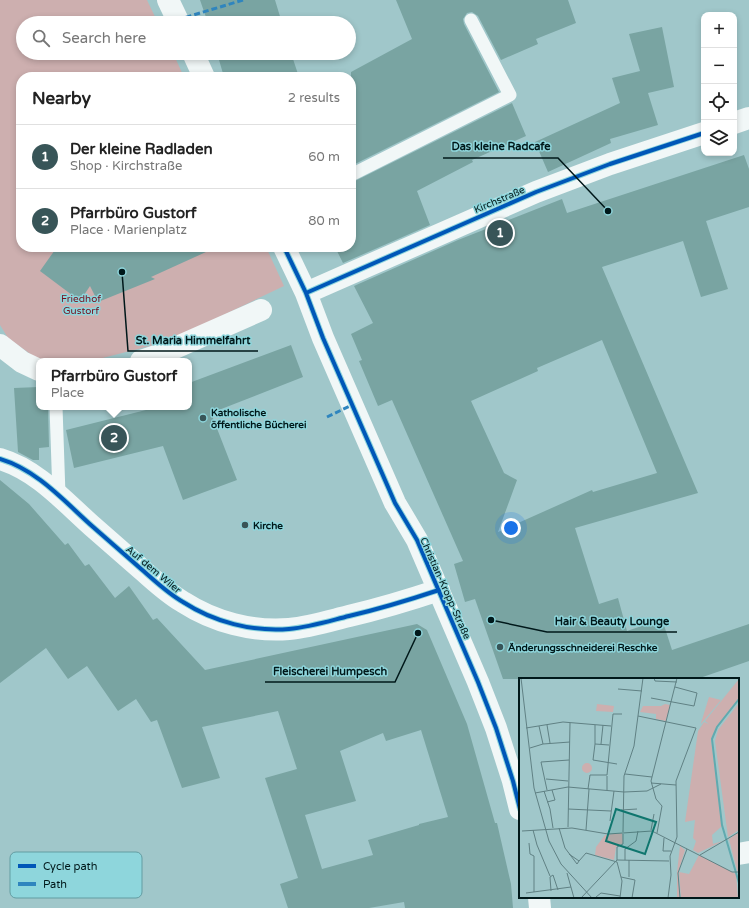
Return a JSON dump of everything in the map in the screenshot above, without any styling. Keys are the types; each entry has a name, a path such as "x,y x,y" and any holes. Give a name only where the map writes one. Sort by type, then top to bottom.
{"street":[{"path":"168,0 176,16"},
{"path":"196,60 202,72"},
{"path":"737,122 749,118"},
{"name":"Kirchstraße","path":"306,293 536,192 610,164 701,134"},
{"name":"Christian-Kropp-Straße","path":"286,252 306,293 323,338 395,503 417,540 478,682 496,728 513,781 519,806"},
{"path":"150,358 261,310"},
{"path":"0,345 22,362 36,369"},
{"name":"Auf dem Wiler","path":"0,459 8,461 32,474 59,495 165,590 188,606 212,617 237,625 275,630 305,627 357,614 439,590"},
{"path":"739,854 749,852"},
{"path":"539,898 540,908"}],"lane":[{"path":"356,172 510,95 471,20"},
{"path":"56,410 59,495"}],"green space":[{"name":"Friedhof Gustorf","path":"0,0 147,0 155,16 16,16 16,60 176,60 182,72 16,72 16,252 268,252 284,286 169,341 103,358 36,358 8,338 0,325"}],"building":[{"path":"200,0 275,0 280,16 206,16"},
{"path":"396,0 568,0 576,23 536,39 538,44 501,60 478,16 472,12 467,13 463,19 464,24 499,92 356,164 356,72 351,72 412,39"},
{"path":"662,27 674,87 648,93 658,125 610,139 611,143 548,172 535,142 620,103 612,78 640,71 629,34"},
{"path":"219,60 293,60 297,72 223,72"},
{"path":"512,103 526,136 472,160 473,162 417,191 430,225 343,263 338,252 356,252 356,181"},
{"path":"744,155 749,169 749,207 706,221 728,289 701,297 683,241 602,267 698,493 575,528 599,604 618,598 627,631 662,619 672,650 749,624 749,661 700,678 503,679 475,599 465,602 454,564 463,561 392,400 378,406 359,361 362,360 351,334 373,323 354,286 458,240 562,199 567,213","holes":["602,340 657,473 593,492 592,490 498,532 517,480 504,473 471,401 538,371 537,368"]},
{"path":"53,252 206,252 151,277 155,279 98,302 90,286 80,301 40,271"},
{"path":"291,345 303,377 211,413 237,480 183,500 163,446 74,468 66,430 146,410 192,410 192,382"},
{"path":"36,387 36,410 48,410 49,447 39,448 39,460 33,460 18,452 14,388"},
{"path":"0,480 29,504 65,545 68,543 85,566 89,564 115,598 129,586 153,620 157,618 205,670 417,624 427,630 467,724 495,823 497,823 511,884 513,908 405,908 404,902 369,908 288,908 280,884 298,878 265,778 297,769 278,711 202,727 220,778 182,788 157,720 151,722 136,699 118,711 87,666 68,679 46,648 0,683","holes":["421,730 448,817 419,824 368,840 373,855 322,869 305,815 356,801 340,751 383,733 386,741"]}],"marked path":[{"path":"190,16 243,0"},
{"path":"327,417 352,405"}],"cycle path":[{"path":"306,293 536,192 610,164 701,134"},
{"path":"286,252 306,293 323,338 395,503 417,540 478,682 496,728 519,805"},
{"path":"0,459 13,464 38,478 172,595 195,609 220,620 261,629 275,630 304,627 405,601 439,590"}],"place":[{"name":"Das kleine Radcafe","path":"608,211"},
{"name":"Der kleine Radladen","path":"500,233"},
{"name":"St. Maria Himmelfahrt","path":"122,272"},
{"name":"Katholische öffentliche Bücherei","path":"203,418"},
{"name":"Pfarrbüro Gustorf","path":"114,438"},
{"name":"Kirche","path":"245,525"},
{"name":"Hair & Beauty Lounge","path":"491,620"},
{"name":"Fleischerei Humpesch","path":"418,633"},
{"name":"Änderungsschneiderei Reschke","path":"500,647"}]}
